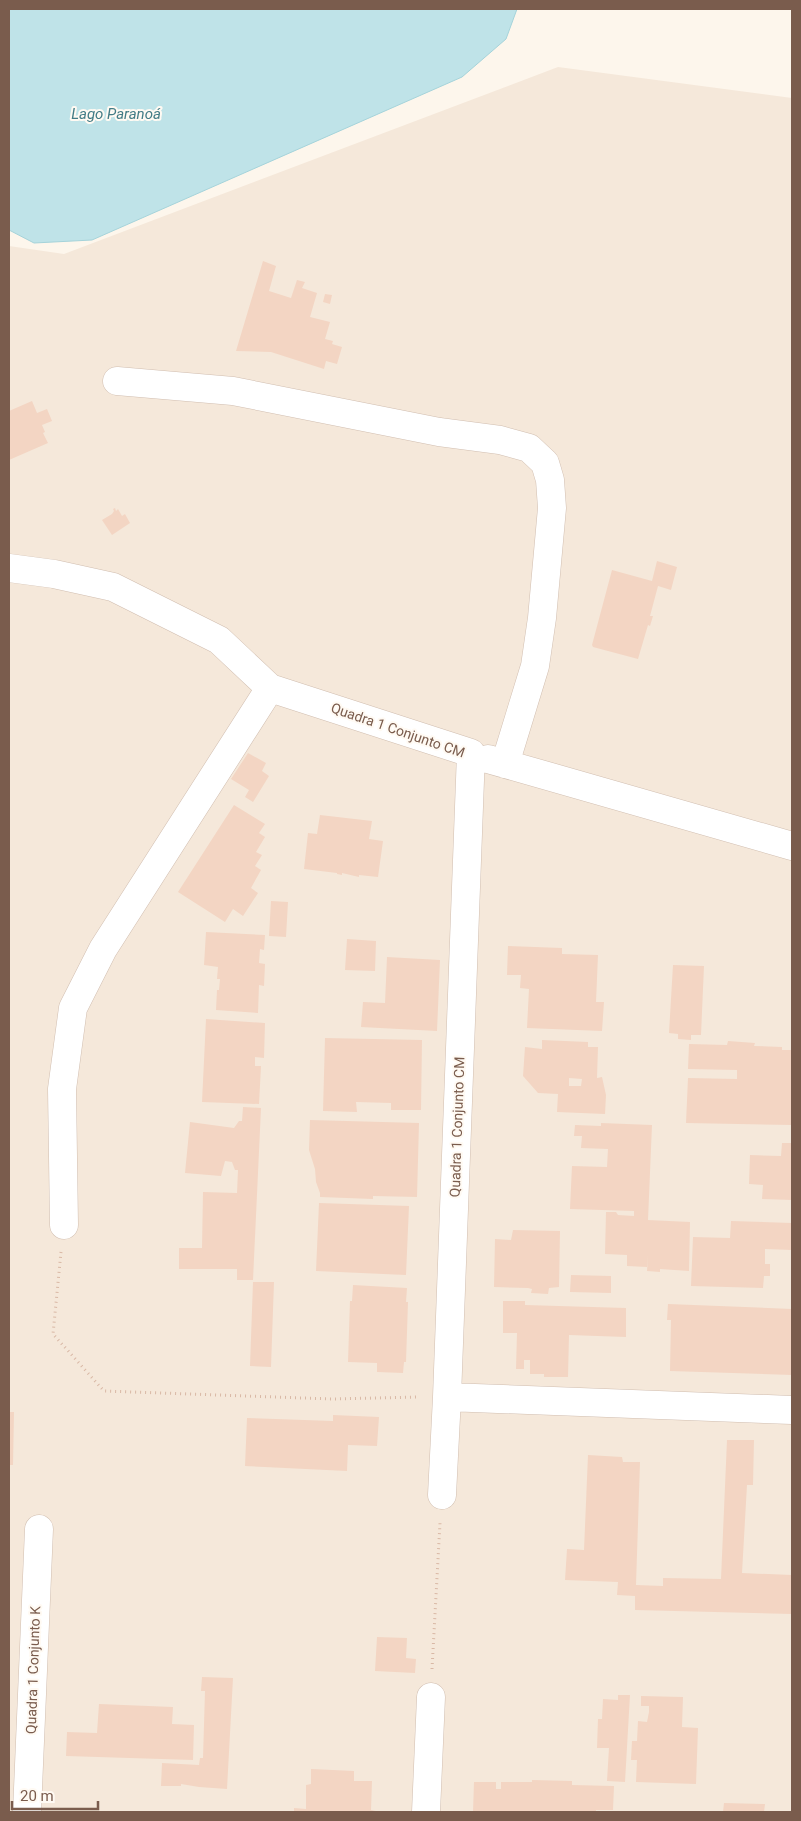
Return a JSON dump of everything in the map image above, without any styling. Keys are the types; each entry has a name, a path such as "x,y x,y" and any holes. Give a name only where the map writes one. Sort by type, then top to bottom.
{"street":[{"path":"117,380 233,391 439,432 500,440 529,448 545,463 550,480 552,508 542,618 535,666 505,764"},
{"path":"9,568 54,574 113,587 219,640 270,688 102,949 73,1008 62,1089 64,1225"},
{"name":"Quadra 1 Conjunto CM","path":"270,688 470,753 442,1496"},
{"path":"470,753 792,846"},
{"path":"447,1397 792,1410"},
{"name":"Quadra 1 Conjunto K","path":"28,1812 40,1529"},
{"path":"426,1812 431,1697"}],"path":[{"path":"64,1225 53,1334 104,1391 332,1399 447,1397"},
{"path":"431,1697 442,1496"}],"shaded area":[{"path":"558,67 792,98 792,1812 9,1812 9,246 64,254"}],"water":[{"name":"Lago Paranoá","path":"9,9 517,9 506,39 462,77 92,240 34,243 9,230"}],"building":[{"path":"263,261 276,266 269,291 291,298 297,280 305,282 302,288 317,293 310,317 330,322 325,339 333,341 332,344 342,347 337,364 326,361 324,369 271,352 236,351"},
{"path":"325,294 332,295 330,304 323,302"},
{"path":"32,401 37,413 47,409 52,421 42,425 45,432 43,433 48,443 9,460 9,411"},
{"path":"115,508 116,511 118,509 122,516 125,514 130,523 112,535 102,520 112,514"},
{"path":"657,561 677,567 671,590 658,586 650,616 653,616 650,626 648,625 638,659 593,647 612,570 652,581"},
{"path":"248,753 266,763 262,771 269,776 253,802 245,797 249,790 231,779"},
{"path":"234,805 265,824 259,833 265,837 256,852 262,855 255,866 261,870 251,888 258,893 243,916 233,909 225,922 178,892"},
{"path":"320,815 372,821 369,839 383,841 378,877 359,875 359,877 342,873 342,875 304,869 308,833 317,834"},
{"path":"271,901 288,902 286,937 269,936"},
{"path":"206,932 265,935 264,950 260,949 259,963 265,964 264,986 259,985 258,1013 216,1010 217,990 219,990 220,979 217,979 218,967 204,965"},
{"path":"347,939 376,941 375,971 345,970"},
{"path":"508,946 562,948 562,954 598,955 596,1002 604,1002 602,1031 527,1028 529,989 520,988 521,975 507,975"},
{"path":"387,957 440,960 437,1031 361,1027 363,1002 385,1003"},
{"path":"673,965 704,966 701,1035 691,1035 691,1040 678,1039 678,1034 669,1033"},
{"path":"206,1019 265,1023 264,1058 255,1057 255,1066 261,1066 259,1104 202,1102"},
{"path":"325,1038 422,1040 421,1110 391,1110 391,1103 356,1102 357,1112 323,1111"},
{"path":"542,1040 588,1042 588,1047 598,1047 597,1078 602,1077 606,1095 605,1114 557,1112 558,1094 538,1093 523,1076 525,1047 542,1049","holes":["569,1078 582,1079 581,1086 569,1086"]},
{"path":"728,1041 755,1043 754,1046 782,1047 782,1050 792,1050 792,1125 686,1123 688,1078 737,1079 737,1070 688,1069 689,1044 727,1045"},
{"path":"243,1107 261,1108 253,1280 237,1280 237,1269 179,1269 179,1248 202,1248 203,1192 237,1193 238,1170 235,1170 232,1162 225,1161 221,1176 185,1173 190,1122 234,1128 239,1121 242,1121"},
{"path":"310,1120 419,1123 417,1197 373,1196 373,1199 320,1197 315,1169 309,1150"},
{"path":"601,1123 652,1125 648,1220 690,1222 689,1271 660,1269 660,1272 647,1271 648,1255 647,1267 627,1266 627,1255 605,1254 606,1212 634,1216 634,1211 570,1209 572,1166 607,1167 608,1149 581,1148 582,1136 574,1136 575,1125 601,1126"},
{"path":"782,1143 792,1143 792,1200 762,1199 763,1185 749,1184 750,1155 781,1156"},
{"path":"319,1203 409,1206 406,1275 316,1271"},
{"path":"731,1221 792,1223 792,1250 765,1249 765,1264 770,1264 770,1276 764,1276 763,1288 691,1286 693,1237 730,1238"},
{"path":"513,1230 560,1231 559,1287 549,1288 548,1294 531,1293 532,1289 528,1288 494,1287 495,1239 511,1240"},
{"path":"571,1275 611,1276 611,1293 570,1292"},
{"path":"253,1282 274,1282 271,1367 250,1366"},
{"path":"353,1285 407,1288 406,1362 404,1362 403,1373 377,1372 377,1363 348,1362 350,1301 352,1301"},
{"path":"503,1301 525,1301 525,1305 626,1308 626,1337 569,1335 568,1377 544,1377 544,1374 530,1374 530,1360 524,1360 524,1369 516,1369 517,1333 503,1333"},
{"path":"668,1304 792,1309 792,1375 670,1371 671,1320 667,1320"},
{"path":"9,1412 14,1412 13,1465 9,1465"},
{"path":"333,1415 379,1417 377,1446 348,1445 347,1471 245,1466 247,1418 333,1421"},
{"path":"727,1440 754,1440 753,1485 747,1485 742,1573 792,1575 792,1614 635,1610 635,1596 617,1595 618,1582 565,1580 567,1549 584,1550 588,1455 622,1457 623,1462 640,1462 636,1585 663,1586 663,1578 721,1579"},
{"path":"377,1637 407,1638 406,1658 416,1659 415,1673 375,1671"},
{"path":"202,1677 233,1678 227,1789 181,1784 181,1786 161,1786 162,1763 199,1765 200,1758 203,1758 205,1691 201,1691"},
{"path":"618,1695 630,1695 625,1782 607,1781 609,1748 597,1748 598,1719 602,1719 603,1699 618,1700"},
{"path":"641,1696 683,1697 682,1727 698,1728 696,1784 636,1782 637,1760 631,1760 632,1741 637,1741 638,1721 647,1722 649,1712 649,1706 641,1706"},
{"path":"99,1704 173,1707 172,1724 194,1725 193,1760 66,1756 67,1732 97,1733"},
{"path":"311,1769 354,1771 354,1781 372,1781 371,1810 376,1812 294,1812 294,1808 306,1809 306,1785 311,1784"},
{"path":"532,1780 572,1781 572,1785 614,1786 613,1810 596,1810 596,1812 473,1812 474,1782 496,1782 496,1789 501,1789 501,1782 532,1782"},
{"path":"724,1803 765,1804 764,1812 723,1812"}]}
